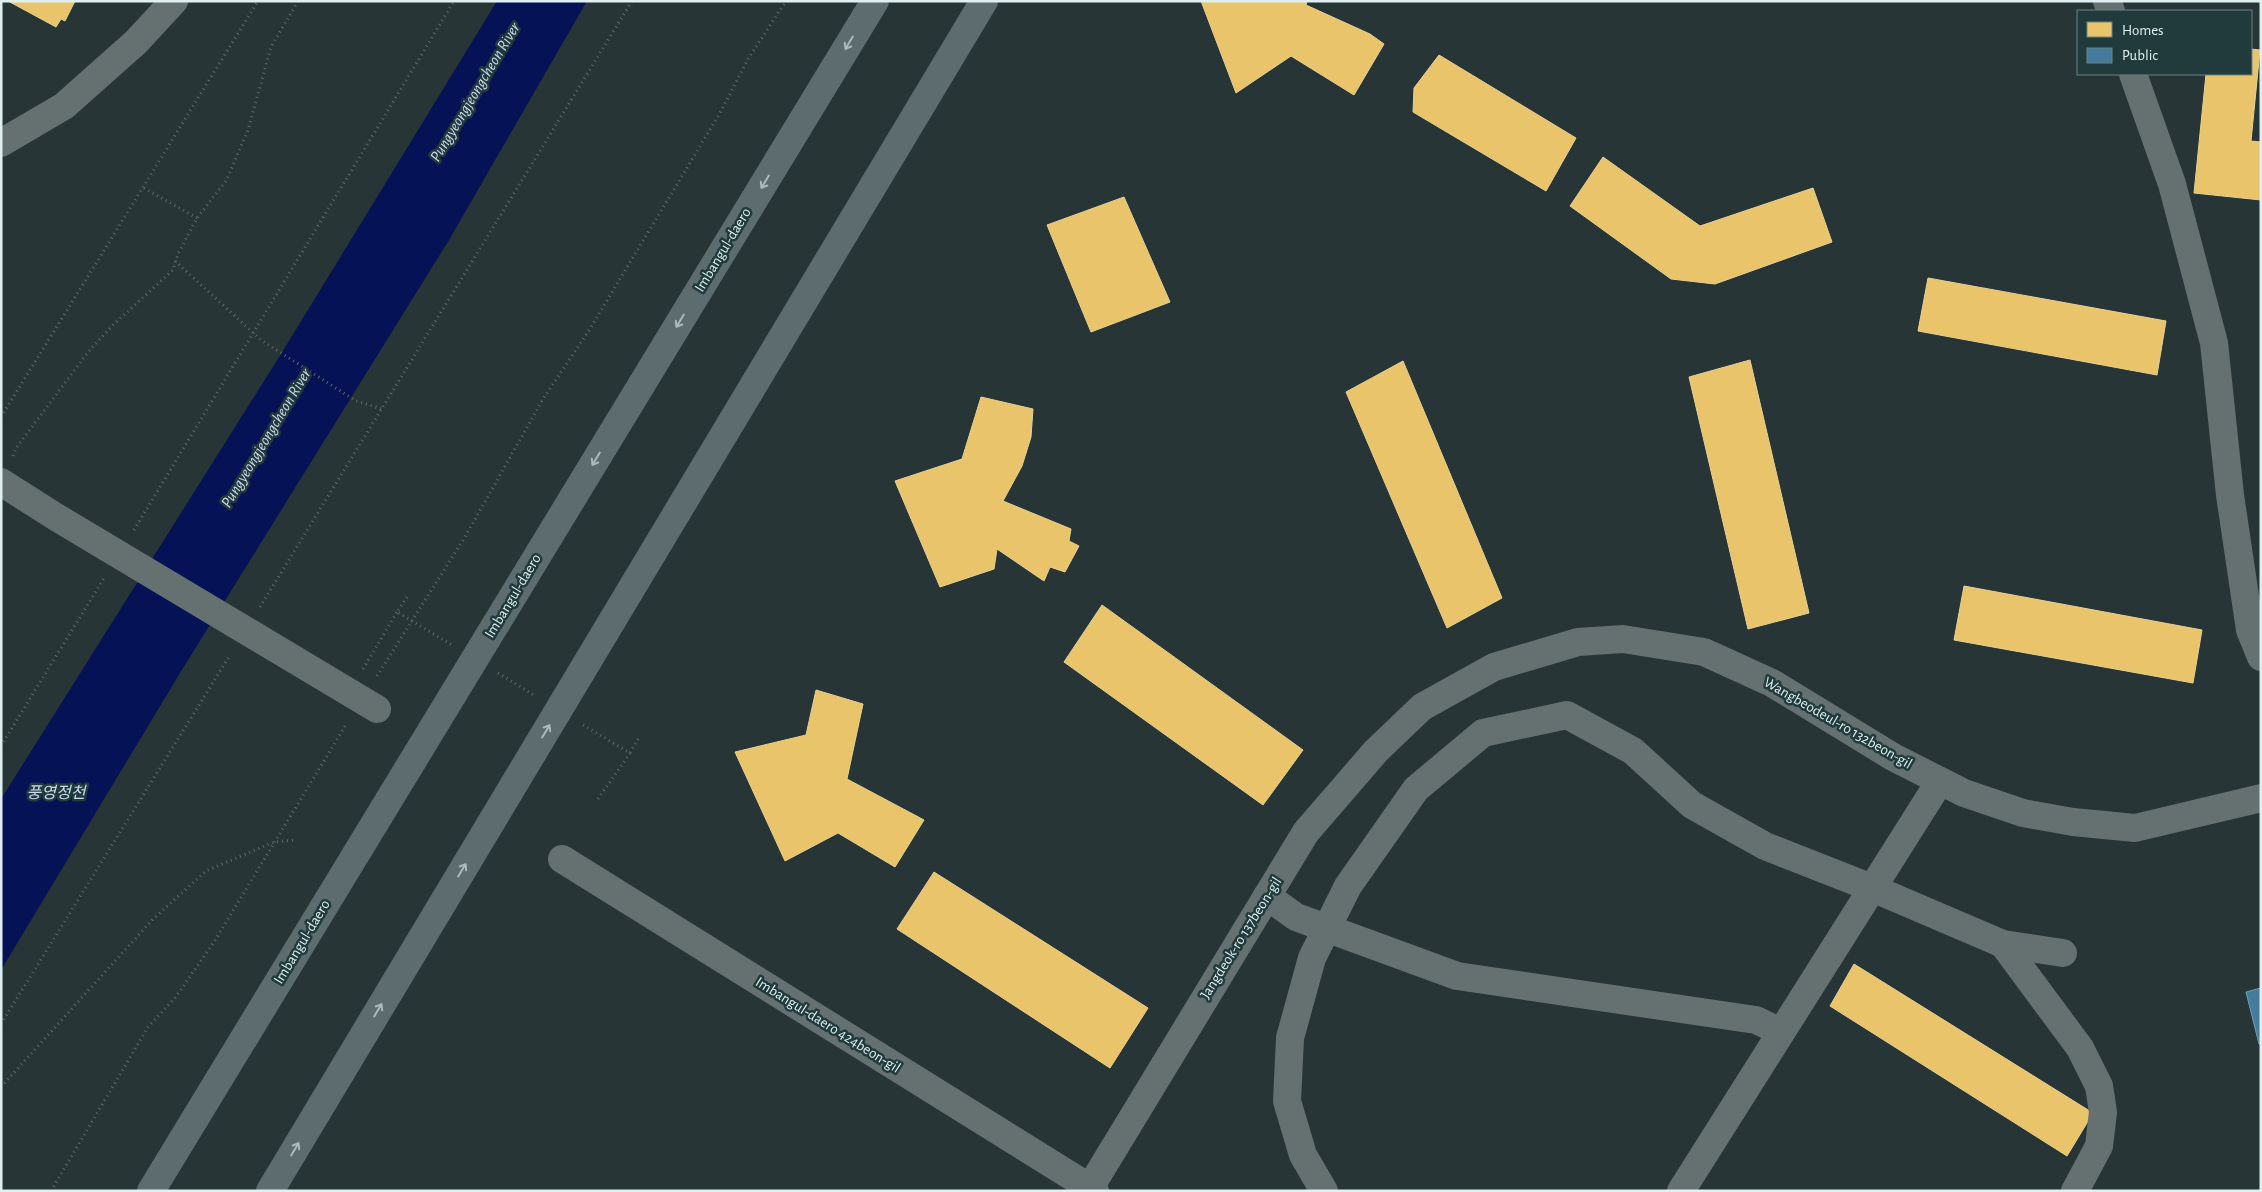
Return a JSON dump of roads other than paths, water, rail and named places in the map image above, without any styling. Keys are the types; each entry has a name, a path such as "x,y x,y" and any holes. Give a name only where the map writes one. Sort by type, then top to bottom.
{"main road":[{"name":"Imbangul-daero","path":"151,1191 874,1"},
{"path":"270,1191 984,1"}],"street":[{"path":"1,143 64,106 136,42 174,1"},
{"path":"2133,75 2172,184 2214,343 2230,495 2250,630 2261,657"},
{"path":"1,482 56,517 370,704"},
{"name":"Wangbeodeul-ro 132beon-gil","path":"1422,707 1494,667 1578,642 1623,639 1704,652 1772,683 1893,757 1940,781 1964,793 2023,813 2072,822 2135,828 2261,798"},
{"name":"Jangdeok-ro 137beon-gil","path":"1091,1190 1306,832 1376,751 1422,707"},
{"path":"1324,1191 1303,1155 1287,1101 1290,1038 1312,958 1348,886 1416,788 1483,733 1567,715 1633,751 1692,805 1765,846 1872,888 2003,944 2063,953"},
{"path":"1681,1191 1940,781"},
{"name":"Imbangul-daero 424beon-gil","path":"562,860 1091,1190"},
{"path":"1267,896 1296,917 1457,976 1756,1020 1781,1032"},
{"path":"2003,944 2080,1048 2099,1086 2103,1112 2099,1146 2075,1191"}],"water":[{"name":"풍영정천","path":"497,1 587,1 449,240 180,673 1,970 1,799 281,354"}],"water label":[{"name":"Pungyeongjeongcheon River","path":"475,92"},
{"name":"Pungyeongjeongcheon River","path":"266,438"}]}
